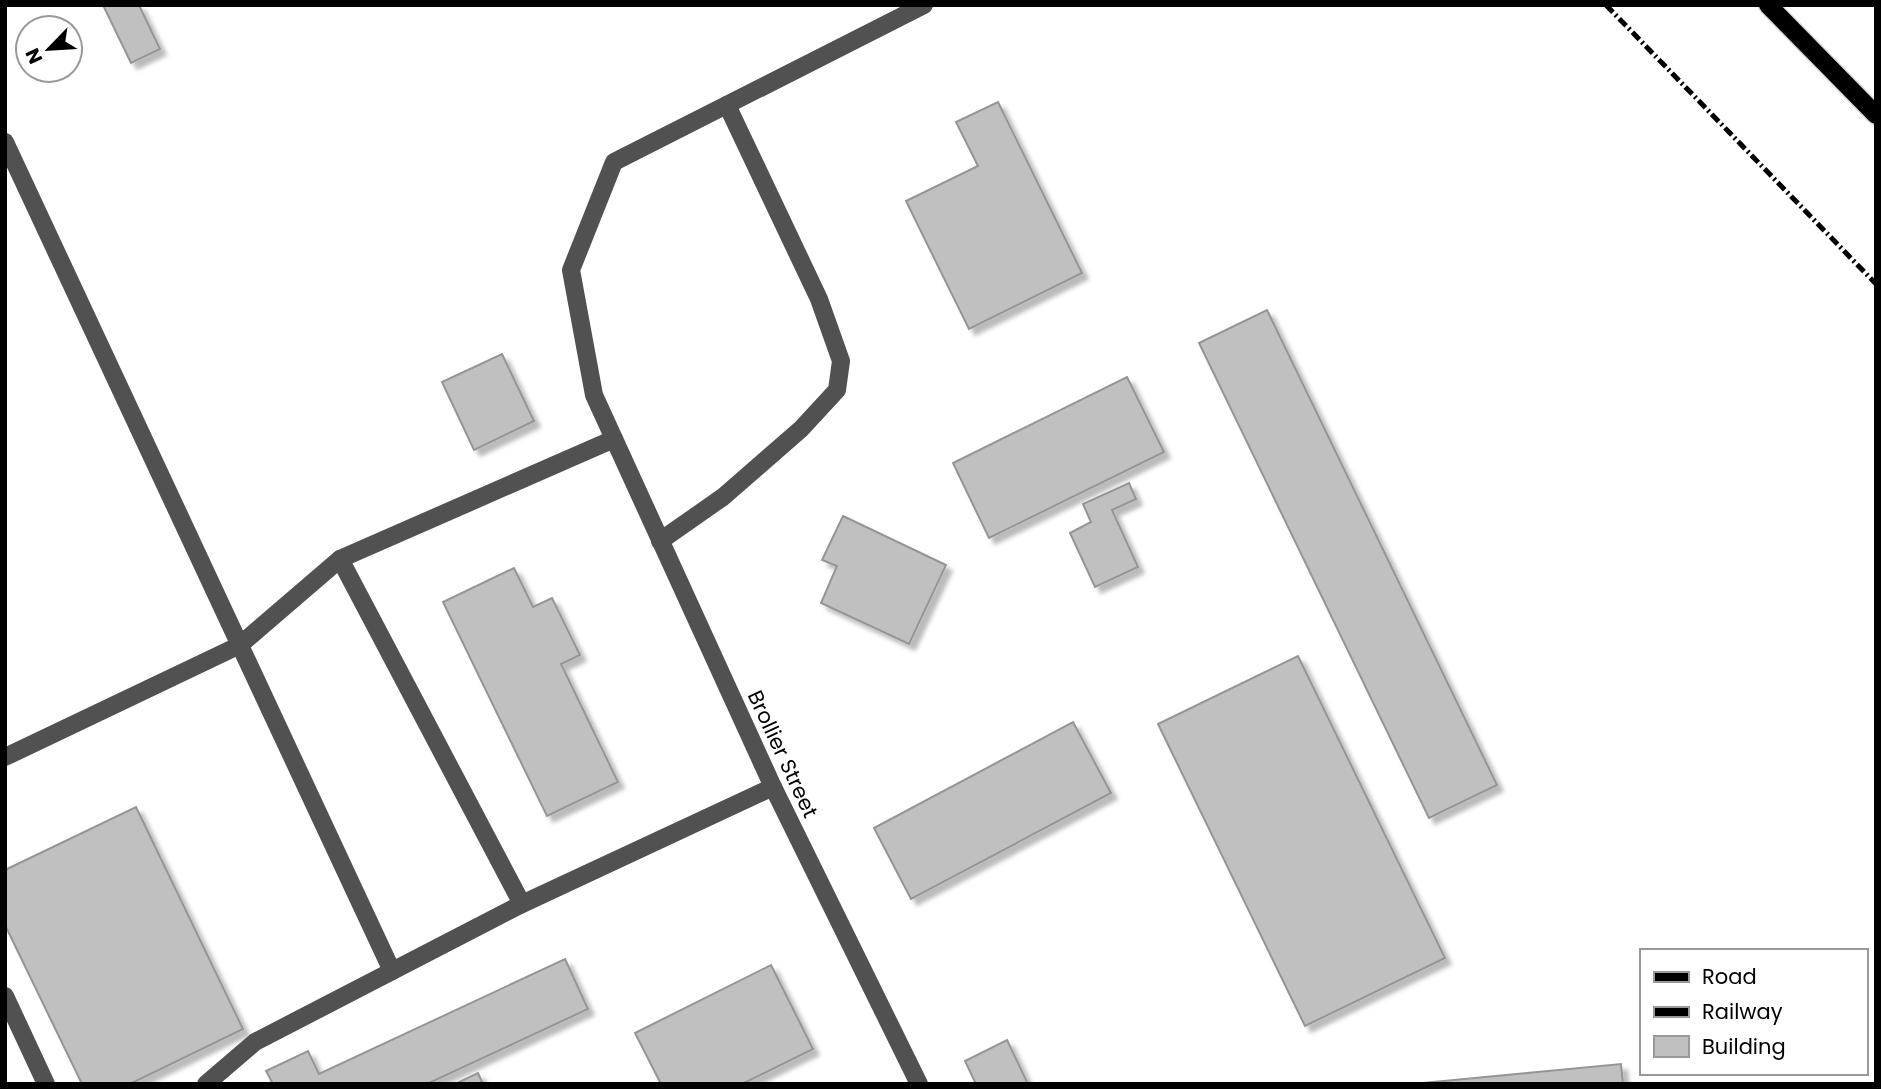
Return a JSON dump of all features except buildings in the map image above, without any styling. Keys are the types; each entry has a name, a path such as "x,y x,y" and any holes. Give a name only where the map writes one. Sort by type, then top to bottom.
{"main road":[{"path":"1772,7 1876,115"}],"street":[{"name":"Brollier Street","path":"919,1084 773,788 594,395 571,270 614,162 924,5"},
{"path":"660,541 723,498 801,429 837,390 841,361 819,299 727,105"},
{"path":"5,142 392,971"},
{"path":"5,757 240,645 340,559 614,439"},
{"path":"340,559 522,904"},
{"path":"206,1084 255,1042 522,904 773,788"},
{"path":"5,996 46,1084"}],"railway":[{"path":"1606,5 1876,284"}]}
